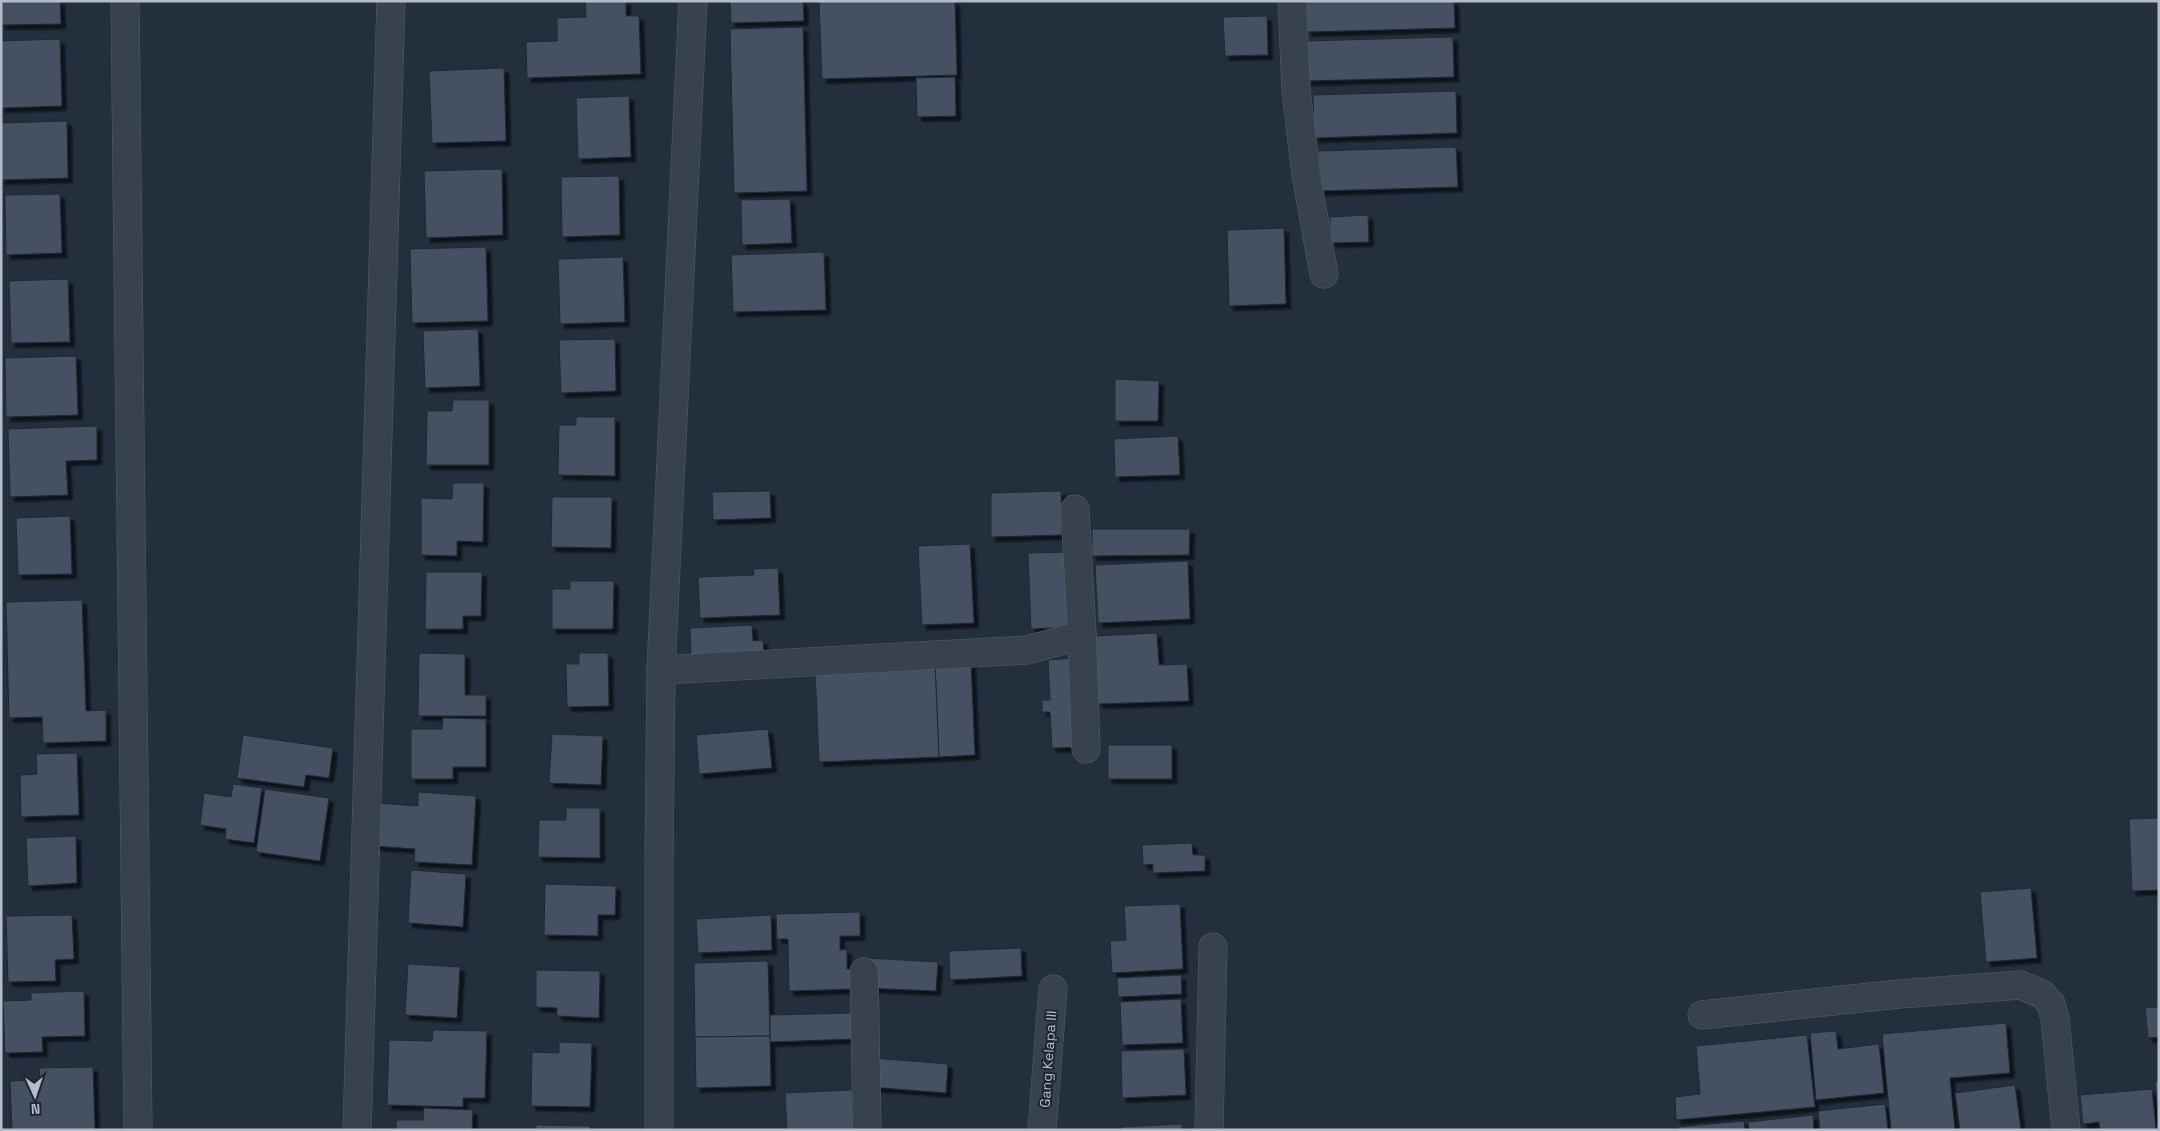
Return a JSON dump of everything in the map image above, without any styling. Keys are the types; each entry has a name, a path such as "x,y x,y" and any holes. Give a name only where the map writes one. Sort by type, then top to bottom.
{"street":[{"path":"126,1 138,1130"},
{"path":"357,1130 391,1"},
{"path":"659,1130 661,670 693,34 693,1"},
{"path":"1292,1 1296,90 1306,175 1324,274"},
{"path":"1075,509 1086,748"},
{"path":"661,670 1027,650 1082,635"},
{"path":"1209,1130 1213,947"},
{"path":"864,972 867,1130"},
{"path":"1702,1015 1926,992 2020,985 2042,994 2050,1004 2055,1019 2066,1130"},
{"name":"Gang Kelapa III","path":"1042,1130 1053,989"}],"building":[{"path":"1,1 60,1 61,24 1,25"},
{"path":"585,1 626,1 626,16 639,16 641,74 527,78 526,42 557,41 557,18 586,17"},
{"path":"730,1 803,1 804,21 731,23"},
{"path":"819,1 955,1 957,75 822,79"},
{"path":"1306,1 1454,1 1455,28 1307,32"},
{"path":"1267,16 1268,55 1225,56 1223,17"},
{"path":"803,27 807,191 734,193 730,29"},
{"path":"1453,37 1454,77 1307,81 1306,41"},
{"path":"60,39 62,106 1,108 1,41"},
{"path":"504,68 506,141 432,143 429,71"},
{"path":"955,77 956,116 917,117 916,78"},
{"path":"1456,91 1457,133 1314,138 1313,95"},
{"path":"629,96 631,157 578,159 576,98"},
{"path":"67,121 68,178 1,180 1,123"},
{"path":"1456,147 1458,187 1319,191 1318,151"},
{"path":"502,169 503,235 426,238 424,171"},
{"path":"619,176 620,235 562,237 561,177"},
{"path":"60,194 62,253 6,255 5,195"},
{"path":"790,199 792,243 742,245 741,200"},
{"path":"1368,215 1369,242 1330,243 1330,217"},
{"path":"1284,228 1286,304 1229,306 1227,230"},
{"path":"486,247 488,321 412,323 410,249"},
{"path":"824,252 826,310 733,312 731,255"},
{"path":"623,257 625,322 560,324 558,259"},
{"path":"68,279 70,342 11,343 9,281"},
{"path":"478,329 480,386 425,388 423,331"},
{"path":"615,339 616,391 561,393 559,340"},
{"path":"76,356 78,415 6,417 5,358"},
{"path":"1115,379 1159,381 1158,421 1115,421"},
{"path":"453,400 489,400 489,465 426,465 427,411 452,411"},
{"path":"576,417 615,417 615,476 558,475 559,425 576,425"},
{"path":"97,426 97,460 66,461 68,495 10,497 8,429"},
{"path":"1178,436 1180,475 1115,477 1114,439"},
{"path":"453,483 484,483 483,542 457,541 457,556 421,555 421,498 452,499"},
{"path":"770,491 771,518 713,520 712,492"},
{"path":"1061,491 1062,535 991,537 991,493"},
{"path":"552,497 612,497 611,548 551,547"},
{"path":"70,516 72,574 18,575 16,518"},
{"path":"1092,529 1190,529 1189,555 1092,556"},
{"path":"970,544 974,623 922,625 918,546"},
{"path":"1070,552 1073,627 1031,629 1028,553"},
{"path":"1188,561 1190,619 1098,623 1095,565"},
{"path":"778,568 780,615 700,618 698,577 754,575 753,569"},
{"path":"426,572 482,572 481,616 463,616 463,629 425,629"},
{"path":"570,581 614,581 613,629 552,629 552,589 570,589"},
{"path":"82,600 86,711 106,710 106,741 43,743 42,717 9,718 6,602"},
{"path":"752,625 753,641 763,640 764,655 691,658 690,628"},
{"path":"1157,633 1159,665 1187,664 1189,701 1098,704 1095,636"},
{"path":"419,653 465,654 465,695 486,695 486,716 418,716"},
{"path":"579,653 608,653 609,706 567,707 566,664 579,664"},
{"path":"1077,658 1081,747 1052,748 1050,712 1042,712 1042,700 1050,700 1048,660"},
{"path":"971,663 975,755 939,757 935,664"},
{"path":"935,664 939,757 819,762 815,670"},
{"path":"443,718 486,719 486,767 453,767 453,779 411,779 411,729 442,729"},
{"path":"768,729 772,768 699,774 696,735"},
{"path":"552,734 603,736 601,785 549,783"},
{"path":"243,735 333,748 329,778 306,775 304,787 237,778"},
{"path":"1108,745 1172,745 1172,779 1108,779"},
{"path":"77,753 79,815 21,817 20,775 37,774 36,754"},
{"path":"233,784 262,788 254,843 225,839 226,829 200,825 204,793 231,797"},
{"path":"265,789 329,798 320,861 256,852"},
{"path":"418,792 476,796 472,865 414,862 415,849 374,846 377,803 418,806"},
{"path":"566,808 600,808 600,858 538,857 539,820 566,820"},
{"path":"2159,818 2159,890 2132,891 2129,819"},
{"path":"76,836 77,883 28,886 26,838"},
{"path":"1192,843 1193,855 1205,855 1205,871 1153,873 1153,864 1143,865 1142,845"},
{"path":"411,870 466,874 463,927 408,923"},
{"path":"545,884 616,886 615,915 598,915 598,936 544,935"},
{"path":"2031,888 2037,958 1986,962 1980,892"},
{"path":"1180,904 1183,969 1112,973 1110,941 1126,940 1124,906"},
{"path":"860,912 860,936 840,936 840,950 847,949 847,969 854,970 854,989 789,991 788,939 777,939 776,914"},
{"path":"72,915 74,959 55,960 56,981 8,982 6,916"},
{"path":"771,915 772,950 698,953 696,919"},
{"path":"1021,948 1022,976 950,980 949,951"},
{"path":"867,958 938,962 936,991 866,988"},
{"path":"768,961 770,1036 695,1037 694,963"},
{"path":"408,964 460,967 457,1018 405,1015"},
{"path":"536,970 600,971 599,1018 557,1016 557,1008 536,1007"},
{"path":"1181,975 1182,994 1118,997 1117,978"},
{"path":"84,991 85,1036 42,1037 43,1052 5,1053 3,1001 31,1000 31,993"},
{"path":"1181,999 1183,1043 1122,1045 1120,1002"},
{"path":"2159,1007 2159,1037 2148,1038 2145,1008"},
{"path":"854,1013 854,1039 770,1042 770,1015"},
{"path":"2006,1023 2010,1073 1950,1078 1955,1130 1891,1130 1882,1034"},
{"path":"433,1030 487,1031 485,1098 463,1098 463,1107 387,1105 389,1040 432,1041"},
{"path":"1836,1031 1838,1049 1879,1044 1884,1093 1816,1100 1810,1033"},
{"path":"1807,1035 1815,1107 1676,1120 1675,1097 1700,1094 1696,1046"},
{"path":"770,1036 771,1086 696,1088 695,1037"},
{"path":"559,1042 592,1043 590,1107 531,1106 532,1052 559,1053"},
{"path":"1184,1049 1186,1095 1122,1098 1121,1051"},
{"path":"872,1058 948,1064 946,1093 870,1087"},
{"path":"93,1067 95,1130 12,1130 10,1081 40,1080 39,1068"},
{"path":"2155,1081 2159,1081 2159,1124"},
{"path":"2015,1085 2021,1130 1960,1130 1955,1093"},
{"path":"2152,1089 2156,1130 2100,1130 2099,1122 2083,1124 2080,1095"},
{"path":"852,1090 854,1130 787,1130 785,1093"},
{"path":"1885,1104 1888,1130 1820,1130 1818,1111"},
{"path":"424,1108 473,1110 472,1130 396,1130 396,1120 423,1120"},
{"path":"1813,1115 1814,1130 1749,1130 1748,1122"},
{"path":"1744,1121 1745,1130 1678,1130 1678,1127"},
{"path":"1182,1124 1182,1130 1121,1130 1121,1127"},
{"path":"536,1125 590,1126 590,1130 536,1130"}]}
